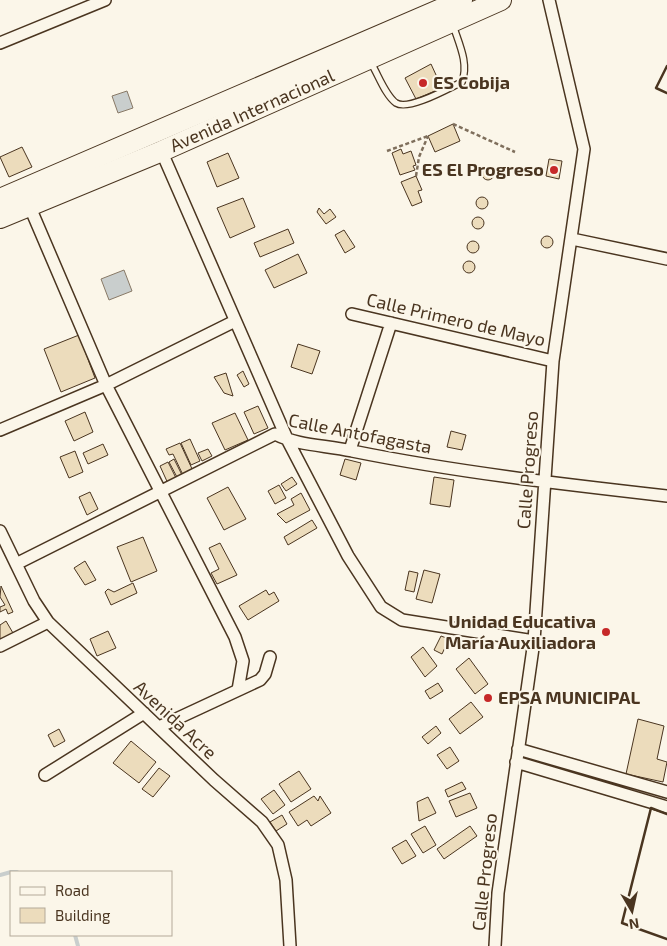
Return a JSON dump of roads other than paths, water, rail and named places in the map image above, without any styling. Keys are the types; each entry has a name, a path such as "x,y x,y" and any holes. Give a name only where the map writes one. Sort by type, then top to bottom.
{"highway":[{"name":"Avenida Internacional","path":"0,218 157,142 462,0"},
{"name":"Avenida Internacional","path":"0,199 157,142 369,59 501,0"}],"street":[{"path":"0,43 105,0"},
{"name":"Calle Progreso","path":"495,946 498,892 534,641 553,361 584,149 549,0"},
{"path":"157,142 288,441 348,556 381,607 402,620 534,641"},
{"path":"30,205 106,385 234,637 243,661 238,690"},
{"path":"572,239 667,259"},
{"name":"Calle Primero de Mayo","path":"352,314 553,361"},
{"path":"0,430 106,385 235,321"},
{"path":"350,450 391,323"},
{"name":"Calle Antofagasta","path":"16,564 274,434 288,441 350,450 409,463 545,482 667,496"},
{"name":"Avenida Acre","path":"0,530 16,564 48,622 214,780 262,822 278,845 286,880 290,946"},
{"path":"0,646 48,622"},
{"path":"159,727 260,680 265,674 270,657"},
{"path":"45,775 144,712"},
{"path":"518,749 667,792"},
{"path":"516,762 667,807"}],"lane":[{"path":"369,59 390,96 397,104 409,106 436,94 462,82 466,73 465,62 452,22"}],"waterway":[{"path":"0,875 10,872"},
{"path":"75,936 78,946"}],"place":[{"name":"ES Cobija","path":"423,83"},
{"name":"ES El Progreso","path":"554,170"},
{"name":"Unidad Educativa María Auxiliadora","path":"606,632"},
{"name":"EPSA MUNICIPAL","path":"488,698"}]}
